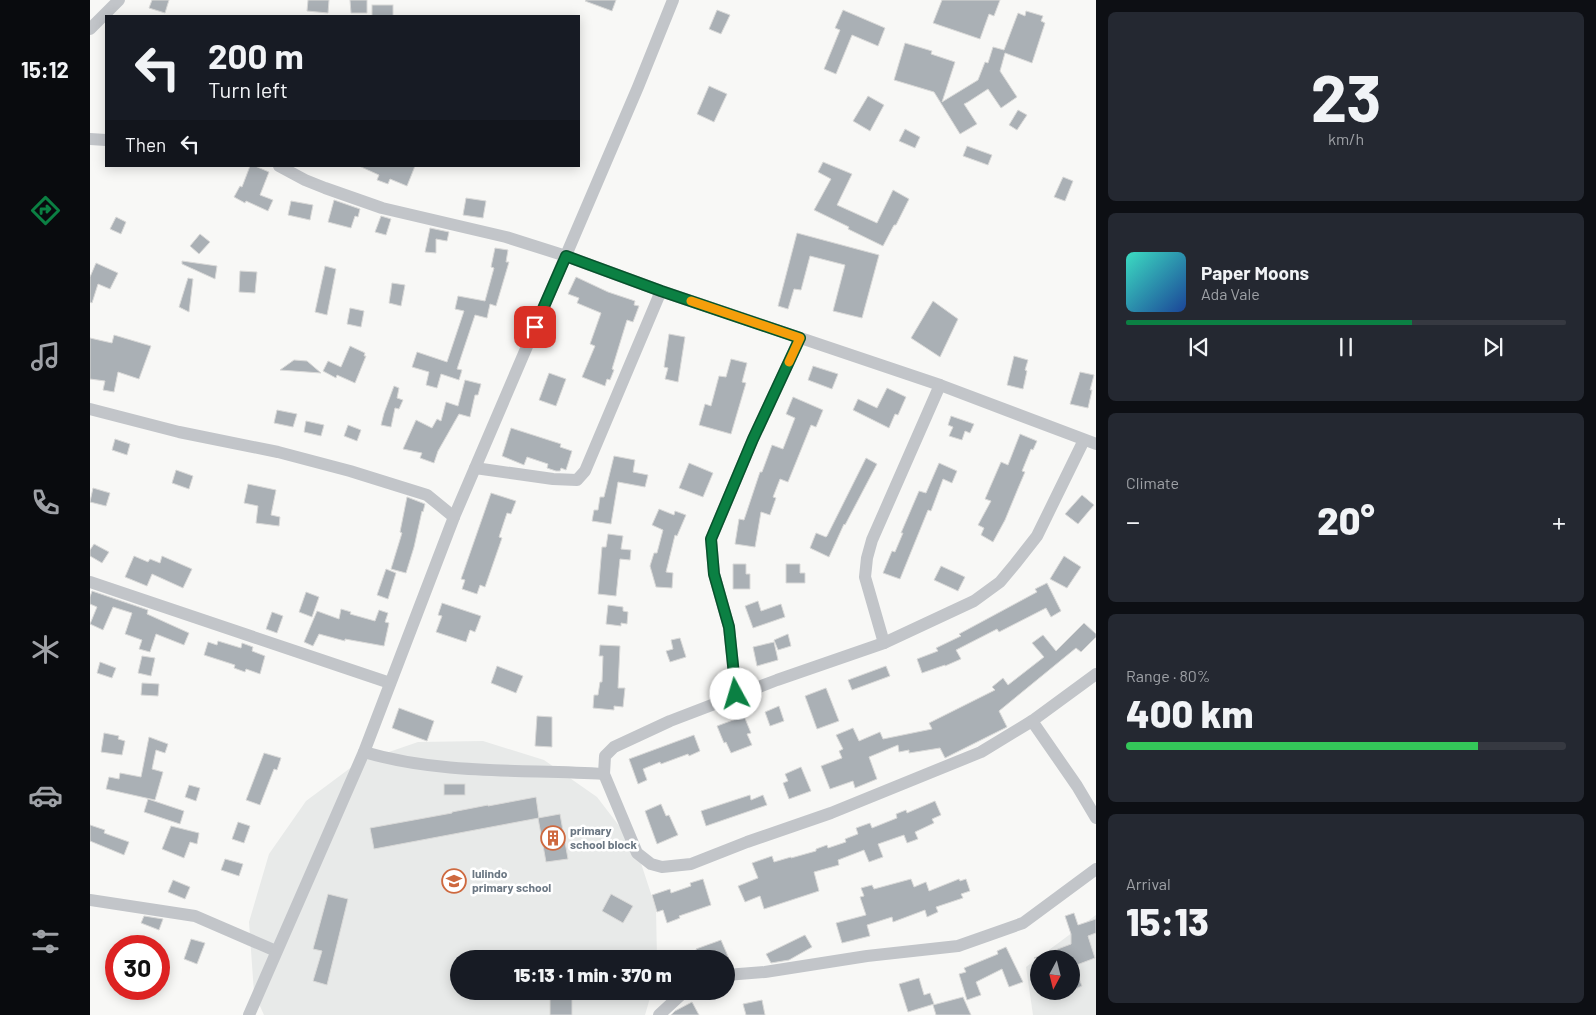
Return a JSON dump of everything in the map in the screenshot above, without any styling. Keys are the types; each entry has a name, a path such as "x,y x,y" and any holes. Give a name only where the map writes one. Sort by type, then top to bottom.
{"street":[{"path":"90,29 119,0"},
{"path":"249,1015 364,752 454,517 638,87 673,0"},
{"path":"90,139 105,140"},
{"path":"281,167 318,186 382,208 506,237 566,256 661,291 940,385 1090,442 1037,536 1000,582 974,601 884,643 736,694 670,721 614,747 605,756 604,774 637,853 651,864 662,866 691,864 830,813 981,752 1032,722 1096,674"},
{"path":"475,468 553,479 578,480 585,471 661,291"},
{"path":"736,694 729,627 714,574 711,539 753,439 800,338"},
{"path":"884,643 865,576 867,558 872,540 940,385"},
{"path":"90,409 179,432 278,452 350,471 427,496 454,517"},
{"path":"90,582 390,683"},
{"path":"1032,722 1077,786 1096,818"},
{"path":"364,752 411,764 468,770 556,771 604,774"},
{"path":"735,974 765,972 867,956 958,946 1024,923 1096,869"},
{"path":"90,900 195,916 276,951"},
{"path":"658,1015 675,1000"}],"shaded area":[{"name":"lulindo primary school","path":"483,741 544,760 597,797 636,848 656,909 657,950 450,950 450,1000 649,1000 645,1015 264,1015 254,993 249,922 269,854 306,801 357,763 418,742"},
{"path":"1096,915 1096,1015 1033,1015 1031,1000 1080,1000 1080,950 1049,950"},
{"path":"1030,964 1030,994 1026,967"}],"building":[{"path":"152,0 169,0 165,13 149,8"},
{"path":"308,0 329,0 328,13 307,11"},
{"path":"350,0 367,0 367,13 351,13"},
{"path":"586,0 616,0 612,11"},
{"path":"942,0 1000,0 994,16 989,14 980,39 933,23"},
{"path":"372,5 393,5 393,15 372,15"},
{"path":"717,10 730,15 721,34 709,29"},
{"path":"843,10 885,28 878,46 852,35 836,74 824,69 840,30 835,28"},
{"path":"1026,11 1043,16 1041,21 1045,23 1032,63 1005,53 1000,71 1017,97 1001,108 988,89 964,104 977,124 960,134 934,92 894,80 905,43 932,51 931,54 955,62 942,102 978,80 985,62 988,63 993,47 1004,50 1018,13 1025,16"},
{"path":"709,86 727,94 714,122 697,114"},
{"path":"868,96 884,105 870,131 853,121"},
{"path":"1018,110 1027,115 1017,130 1009,125"},
{"path":"905,129 920,137 915,148 899,141"},
{"path":"967,146 992,155 988,165 963,156"},
{"path":"823,162 852,174 837,205 877,223 893,190 909,199 883,246 814,210 831,179 818,172"},
{"path":"250,167 257,167 269,172 260,195 273,200 268,211 234,197 240,186 242,187"},
{"path":"361,167 415,167 407,186 390,179 388,184 377,180 379,175"},
{"path":"1063,177 1073,181 1065,201 1054,197"},
{"path":"466,198 486,201 483,218 463,215"},
{"path":"334,200 360,209 358,217 355,216 351,228 328,222"},
{"path":"291,201 313,205 310,220 288,215"},
{"path":"381,216 391,219 386,235 375,232"},
{"path":"116,217 126,222 121,234 110,229"},
{"path":"430,228 449,232 447,241 436,239 436,253 425,252"},
{"path":"797,233 879,255 862,318 833,311 845,265 810,256 801,290 794,289 788,309 778,306"},
{"path":"200,234 210,242 199,254 190,246"},
{"path":"495,248 508,250 506,262 509,262 496,306 490,304 487,318 475,315 457,369 462,370 459,380 441,374 437,388 426,385 429,372 412,367 417,352 447,362 464,311 455,309 458,296 485,301 494,268 491,267"},
{"path":"182,261 217,266 215,279 182,264"},
{"path":"96,263 118,273 110,289 98,284 92,303 90,302 90,277"},
{"path":"325,266 336,269 327,315 315,312"},
{"path":"240,271 257,272 255,293 239,292"},
{"path":"576,277 608,292 635,301 634,305 639,306 633,322 627,320 612,369 614,370 610,380 607,379 605,386 582,377 595,346 590,344 601,313 577,303 579,298 568,294"},
{"path":"188,278 193,279 189,312 179,307"},
{"path":"392,283 405,285 401,306 389,303"},
{"path":"933,301 958,319 940,357 911,338"},
{"path":"350,308 364,311 361,327 347,324"},
{"path":"669,334 685,337 678,382 665,379 668,368 664,367"},
{"path":"114,335 151,346 139,379 118,372 114,392 103,390 105,381 90,379 90,338 112,343"},
{"path":"350,346 365,353 364,356 366,356 355,383 337,375 336,378 323,371 328,361 341,367"},
{"path":"1014,356 1028,360 1023,389 1007,385"},
{"path":"731,359 747,363 742,382 746,383 731,434 699,425 705,404 711,406 719,376 726,377"},
{"path":"294,360 307,361 321,373 280,370"},
{"path":"813,366 838,374 832,389 808,380"},
{"path":"1080,372 1094,375 1088,408 1070,404"},
{"path":"549,373 566,379 556,406 539,400"},
{"path":"465,380 481,384 478,395 475,395 470,417 459,414 438,451 434,463 420,458 422,453 403,449 416,420 432,428 437,419 441,421 446,402 458,406"},
{"path":"394,386 399,388 397,398 403,400 399,409 395,408 391,427 381,425 384,413"},
{"path":"887,388 906,397 898,415 895,414 889,428 853,410 858,399 877,408"},
{"path":"793,397 823,410 816,427 811,425 788,482 780,479 773,497 776,498 770,515 761,512 755,547 735,544 739,519 744,520 760,472 762,472 772,445 783,449 795,418 786,414"},
{"path":"277,410 297,414 293,427 274,423"},
{"path":"951,416 974,424 970,433 965,431 962,440 949,436 953,427 948,425"},
{"path":"306,421 324,425 321,436 304,432"},
{"path":"348,425 361,430 357,441 344,436"},
{"path":"511,428 561,444 560,447 572,451 566,470 561,468 560,471 556,471 547,468 548,464 527,457 524,465 502,456"},
{"path":"1020,434 1037,441 1033,450 1031,449 1022,471 1025,472 1005,520 993,542 981,535 984,528 978,525 991,501 985,499 1001,462 1008,465"},
{"path":"115,439 130,444 127,455 112,450"},
{"path":"614,456 635,460 633,472 648,475 645,487 618,482 611,524 592,521 594,510 598,510 600,497 604,497"},
{"path":"866,458 877,464 844,524 829,557 810,548 816,533 827,536"},
{"path":"689,463 713,473 703,497 679,488"},
{"path":"939,463 957,471 952,483 943,479 931,511 928,510 900,579 883,573 892,551 895,552 919,491 926,493"},
{"path":"176,470 193,476 189,489 172,483"},
{"path":"248,484 276,490 271,515 280,517 279,526 256,523 258,506 244,503"},
{"path":"93,488 110,493 106,506 90,502"},
{"path":"491,493 516,501 511,514 507,513 499,537 502,538 485,587 480,585 477,594 462,589 465,580 461,579"},
{"path":"1082,495 1094,505 1078,524 1065,514"},
{"path":"407,497 425,504 406,573 391,569 402,533 400,532"},
{"path":"659,509 674,515 675,511 686,515 677,536 675,535 666,572 673,573 672,588 656,587 650,566 654,553 657,553 663,530 652,525"},
{"path":"608,534 623,536 621,549 631,550 630,560 620,559 616,596 598,594 602,547 606,547"},
{"path":"94,544 109,552 102,563 90,556 90,550"},
{"path":"134,556 148,562 150,559 160,563 162,556 192,569 183,588 152,574 147,586 125,577"},
{"path":"1064,556 1081,567 1067,588 1050,579"},
{"path":"733,564 746,564 746,574 750,574 750,589 733,589"},
{"path":"786,564 800,564 800,573 805,573 805,583 786,583"},
{"path":"941,566 965,577 958,591 934,580"},
{"path":"386,569 396,573 388,599 377,595"},
{"path":"1047,583 1061,611 1051,617 1046,608 999,632 997,629 956,650 961,659 922,673 917,659 938,651 936,648 961,636 959,634 1037,592 1035,589"},
{"path":"92,591 148,610 147,614 189,633 184,645 156,634 150,652 139,649 142,640 125,634 132,613 113,607 103,630 90,624 97,607 90,604"},
{"path":"306,592 319,597 312,617 299,612"},
{"path":"758,601 761,611 781,604 785,617 753,628 745,606"},
{"path":"442,603 481,616 475,632 470,630 466,642 436,632 442,616 438,615"},
{"path":"608,605 623,607 623,611 628,612 627,624 621,623 621,626 606,624"},
{"path":"341,609 351,612 350,614 375,621 379,610 388,613 385,622 389,623 384,646 345,639 345,641 319,634 313,646 304,642 317,611 339,619"},
{"path":"272,612 283,616 277,633 266,629"},
{"path":"1084,623 1096,634 1096,637 1081,652 1076,648 999,711 1007,727 945,758 940,748 909,753 909,750 899,752 898,745 869,757 877,779 855,788 853,781 830,789 821,766 842,758 839,751 843,749 836,735 853,728 859,741 880,732 883,739 932,729 929,723 995,690 992,687 1003,678 1008,685 1044,657 1032,643 1043,635 1056,651"},
{"path":"788,634 791,646 778,650 774,640"},
{"path":"680,638 686,657 670,662 666,651 673,649 671,640"},
{"path":"218,641 241,648 242,643 253,647 252,651 265,656 260,674 246,669 245,672 234,668 235,665 204,655 208,642 217,645"},
{"path":"774,642 778,660 757,666 753,647"},
{"path":"600,645 620,646 618,688 625,688 623,707 614,706 614,710 593,708 594,695 598,695 600,682 602,682 603,656 599,656"},
{"path":"142,656 155,658 151,676 138,673"},
{"path":"100,662 116,668 112,678 97,673"},
{"path":"497,666 523,676 516,693 491,683"},
{"path":"886,666 890,676 852,690 848,680"},
{"path":"142,683 159,684 158,696 141,695"},
{"path":"826,688 839,721 817,729 805,696"},
{"path":"779,706 784,721 770,726 765,712"},
{"path":"399,708 434,721 427,741 392,728"},
{"path":"537,716 552,717 552,747 535,746"},
{"path":"744,716 751,733 747,734 752,745 731,753 726,742 724,743 717,726"},
{"path":"104,733 119,736 118,739 125,741 122,755 101,752"},
{"path":"694,735 700,751 661,764 660,762 643,769 647,780 638,784 629,759"},
{"path":"149,737 168,744 165,753 156,750 152,769 163,772 155,800 106,789 109,777 119,779 120,773 141,777"},
{"path":"264,753 281,758 277,770 274,769 260,805 246,800"},
{"path":"801,767 811,791 789,799 783,783 788,781 785,774"},
{"path":"444,784 465,784 465,795 444,795"},
{"path":"189,785 200,788 196,801 185,797"},
{"path":"750,795 751,800 763,795 767,805 706,826 701,811"},
{"path":"536,797 539,818 374,849 370,828"},
{"path":"148,799 184,811 180,824 144,812"},
{"path":"935,801 941,815 932,819 934,823 915,832 918,839 907,843 904,835 878,844 883,857 869,862 864,850 838,860 839,865 814,872 819,891 764,909 760,896 745,902 738,886 758,878 752,863 772,856 774,862 816,851 816,849 827,845 828,848 846,842 845,839 858,834 856,828 870,823 872,828 897,818 896,814 906,810 907,813"},
{"path":"661,804 666,816 669,815 678,835 657,844 645,811"},
{"name":"primary school block","path":"560,814 568,859 546,862 538,818"},
{"path":"238,822 250,826 244,843 232,839"},
{"path":"90,825 105,830 104,833 129,842 124,855 90,841"},
{"path":"171,826 199,833 197,844 190,842 184,858 162,849"},
{"path":"225,859 243,864 239,876 221,870"},
{"path":"703,879 711,905 679,916 680,918 667,923 663,910 657,912 652,895 670,889 671,893 691,886 690,883"},
{"path":"911,879 914,887 926,882 929,891 959,879 960,881 966,879 970,891 961,894 963,898 936,907 938,912 927,917 925,910 893,922 892,917 867,925 870,936 842,943 836,923 866,915 860,897 864,896 861,888 872,885 874,889"},
{"path":"173,880 190,887 185,899 168,892"},
{"path":"328,894 348,899 327,985 313,981 322,951 313,949"},
{"path":"611,894 633,906 623,923 602,911"},
{"path":"1074,913 1078,925 1096,919 1096,933 1088,936 1095,958 1080,964 1080,950 1055,950 1071,944 1071,934 1065,916"},
{"path":"144,916 163,919 159,930 141,923"},
{"path":"805,935 812,947 789,960 771,963 766,954"},
{"path":"191,939 205,943 197,964 184,959"},
{"path":"721,940 725,950 696,950"},
{"path":"1006,947 1023,982 1009,987 1002,969 976,982 981,995 967,1000 959,974 966,972 964,968 998,954 997,951"},
{"path":"919,978 924,995 930,993 934,1004 908,1012 899,984"},
{"path":"963,997 971,1015 936,1015 933,1005"},
{"path":"550,1000 572,1000 572,1015 550,1015"},
{"path":"762,1000 765,1015 746,1015 743,1004"},
{"path":"692,1002 699,1015 671,1015 675,1011"}],"slow traffic":[{"path":"691,301 800,338 789,362"}],"place":[{"name":"primary school block","path":"553,838"},
{"name":"lulindo primary school","path":"454,881"}],"route":[{"path":"535,327 566,256 661,291 800,338 753,439 711,539 714,574 729,627 736,694"}]}
